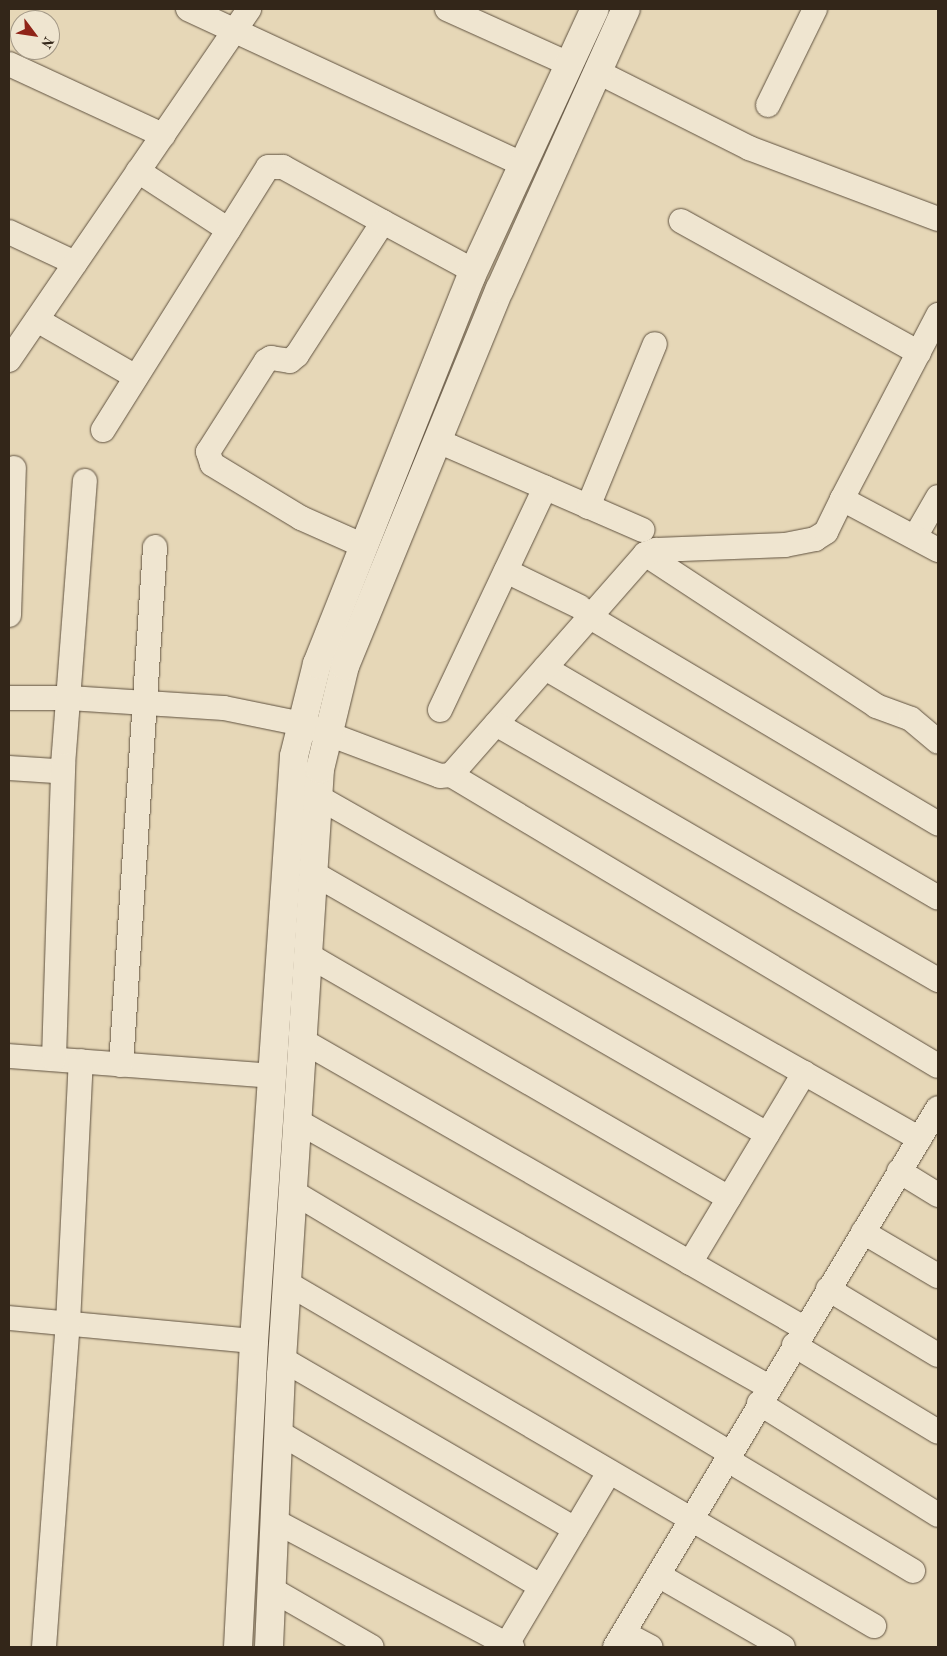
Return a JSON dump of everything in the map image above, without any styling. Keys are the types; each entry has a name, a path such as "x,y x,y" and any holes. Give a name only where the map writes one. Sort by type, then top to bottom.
{"street":[{"path":"188,9 522,164"},
{"path":"9,360 249,9"},
{"path":"448,9 569,64"},
{"path":"238,1647 254,1341 294,756 317,664 474,271 595,9"},
{"path":"269,1647 273,1520 282,1359 320,769 345,666 500,288 626,9"},
{"path":"768,105 815,9"},
{"path":"9,64 163,135"},
{"path":"598,72 749,148 938,219"},
{"path":"102,430 268,168 275,165 474,271"},
{"path":"138,171 229,230"},
{"path":"682,221 919,353"},
{"path":"364,546 293,513 212,464 208,452 266,361 271,358 290,361 297,355 383,222"},
{"path":"9,232 75,264"},
{"path":"451,776 545,668 585,612 645,554 656,550 785,546 815,539 826,532 938,315"},
{"path":"37,320 136,377"},
{"path":"588,507 655,344"},
{"path":"438,440 643,530"},
{"path":"9,614 14,468"},
{"path":"54,1059 63,765 85,481"},
{"path":"440,710 545,488"},
{"path":"915,537 938,497"},
{"path":"842,499 938,550"},
{"path":"121,1065 155,547"},
{"path":"645,554 876,706 911,719 938,742"},
{"path":"506,571 585,612 938,824"},
{"path":"545,668 938,898"},
{"path":"9,698 69,698 224,708 302,724 440,776 451,776 938,1066"},
{"path":"496,724 938,980"},
{"path":"9,768 55,771 63,765"},
{"path":"318,797 920,1139"},
{"path":"314,873 767,1134"},
{"path":"308,955 729,1198"},
{"path":"303,1041 690,1263 938,1432"},
{"path":"9,1056 272,1076"},
{"path":"44,1647 68,1323 81,1061"},
{"path":"690,1263 804,1073"},
{"path":"650,1647 620,1640 764,1395 937,1113"},
{"path":"297,1122 764,1395 938,1515"},
{"path":"900,1171 938,1195"},
{"path":"293,1192 728,1456 913,1571"},
{"path":"863,1232 938,1276"},
{"path":"287,1283 874,1626"},
{"path":"828,1289 938,1355"},
{"path":"9,1318 254,1341"},
{"path":"282,1359 575,1529"},
{"path":"278,1432 541,1586"},
{"path":"273,1520 509,1646 541,1586 610,1472"},
{"path":"658,1575 783,1647"},
{"path":"271,1589 372,1647"}]}
